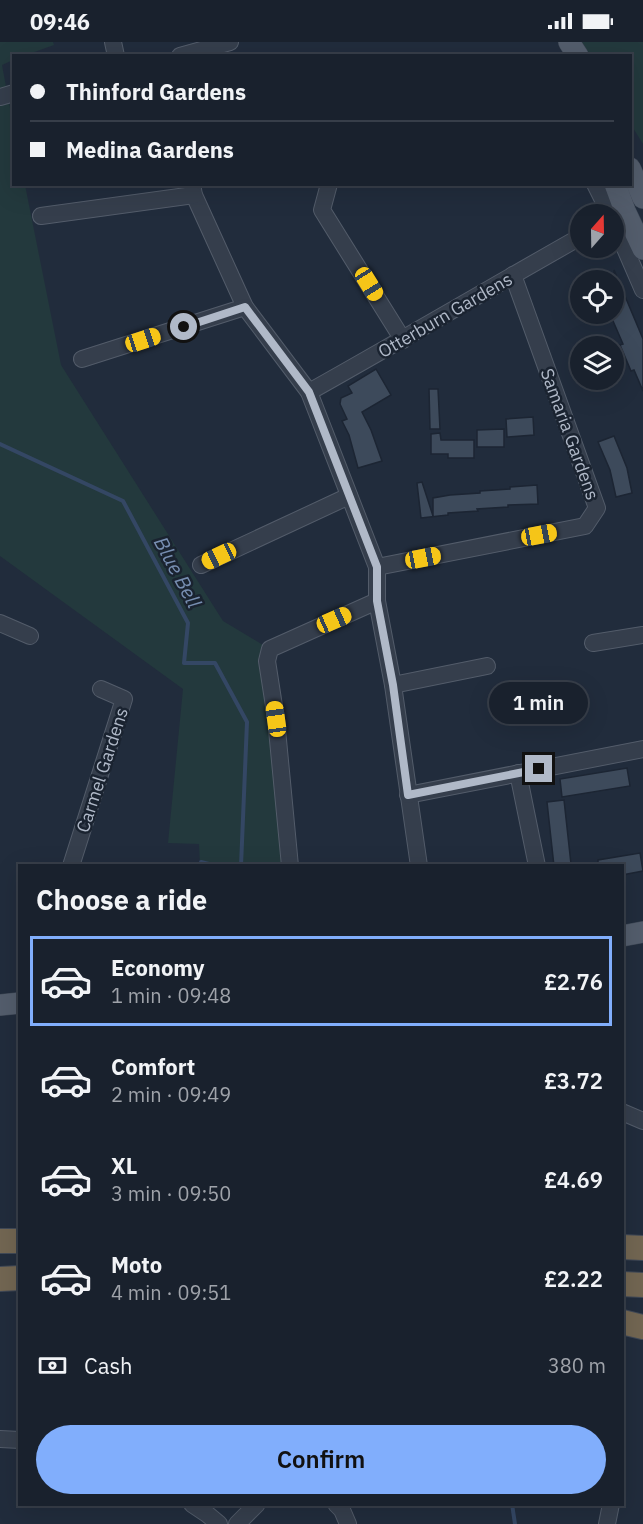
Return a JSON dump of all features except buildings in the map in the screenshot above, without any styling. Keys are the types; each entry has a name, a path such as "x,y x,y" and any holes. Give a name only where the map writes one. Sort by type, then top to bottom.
{"highway":[{"path":"624,1241 643,1240"},
{"path":"0,1241 18,1241"},
{"path":"624,1247 643,1248"},
{"path":"0,1279 18,1278"},
{"path":"624,1284 643,1285"},
{"path":"624,1322 643,1327"}],"main road":[{"path":"567,42 576,54"},
{"path":"632,173 643,198"},
{"path":"615,186 615,204"},
{"path":"624,227 643,249"},
{"path":"624,936 643,932"},
{"path":"0,1005 18,1003"}],"street":[{"path":"187,54 230,42"},
{"path":"328,186 322,210 404,340"},
{"path":"596,186 607,204"},
{"path":"41,216 193,190 245,307 309,392 377,567 377,601 393,685 419,864"},
{"path":"624,240 643,290"},
{"name":"Otterburn Gardens","path":"309,392 404,340 570,243"},
{"name":"Samaria Gardens","path":"377,567 585,526 597,508 513,275"},
{"path":"82,359 245,307"},
{"path":"201,565 350,496"},
{"path":"290,864 276,719 267,661 270,650 377,601"},
{"path":"0,623 30,636"},
{"path":"593,643 643,635"},
{"path":"393,685 487,666"},
{"name":"Carmel Gardens","path":"72,864 124,699 101,689"},
{"path":"408,795 643,749"},
{"path":"518,773 537,864"},
{"path":"624,1113 643,1121"},
{"path":"0,1438 18,1440"},
{"path":"195,1506 219,1524"},
{"path":"237,1524 255,1506"},
{"path":"338,1506 348,1524"},
{"path":"607,1524 611,1506"}],"green space":[{"path":"0,42 53,42 54,45 29,54 12,54 12,60 2,65 12,119 12,186 25,186 61,365 223,621 263,645 262,667 289,864 200,864 199,844 168,843 183,689 0,556"},
{"path":"582,42 643,42 643,144 632,126 632,54 589,54"}],"waterway":[{"name":"Blue Bell","path":"0,444 123,501 188,623 184,663 215,663 247,722 241,864"},
{"name":"Blue Bell","path":"201,864 201,862 209,864"},
{"path":"512,1506 515,1524"}],"route":[{"path":"184,327 245,307 309,392 377,567 377,601 393,685 408,795 539,769"}]}
